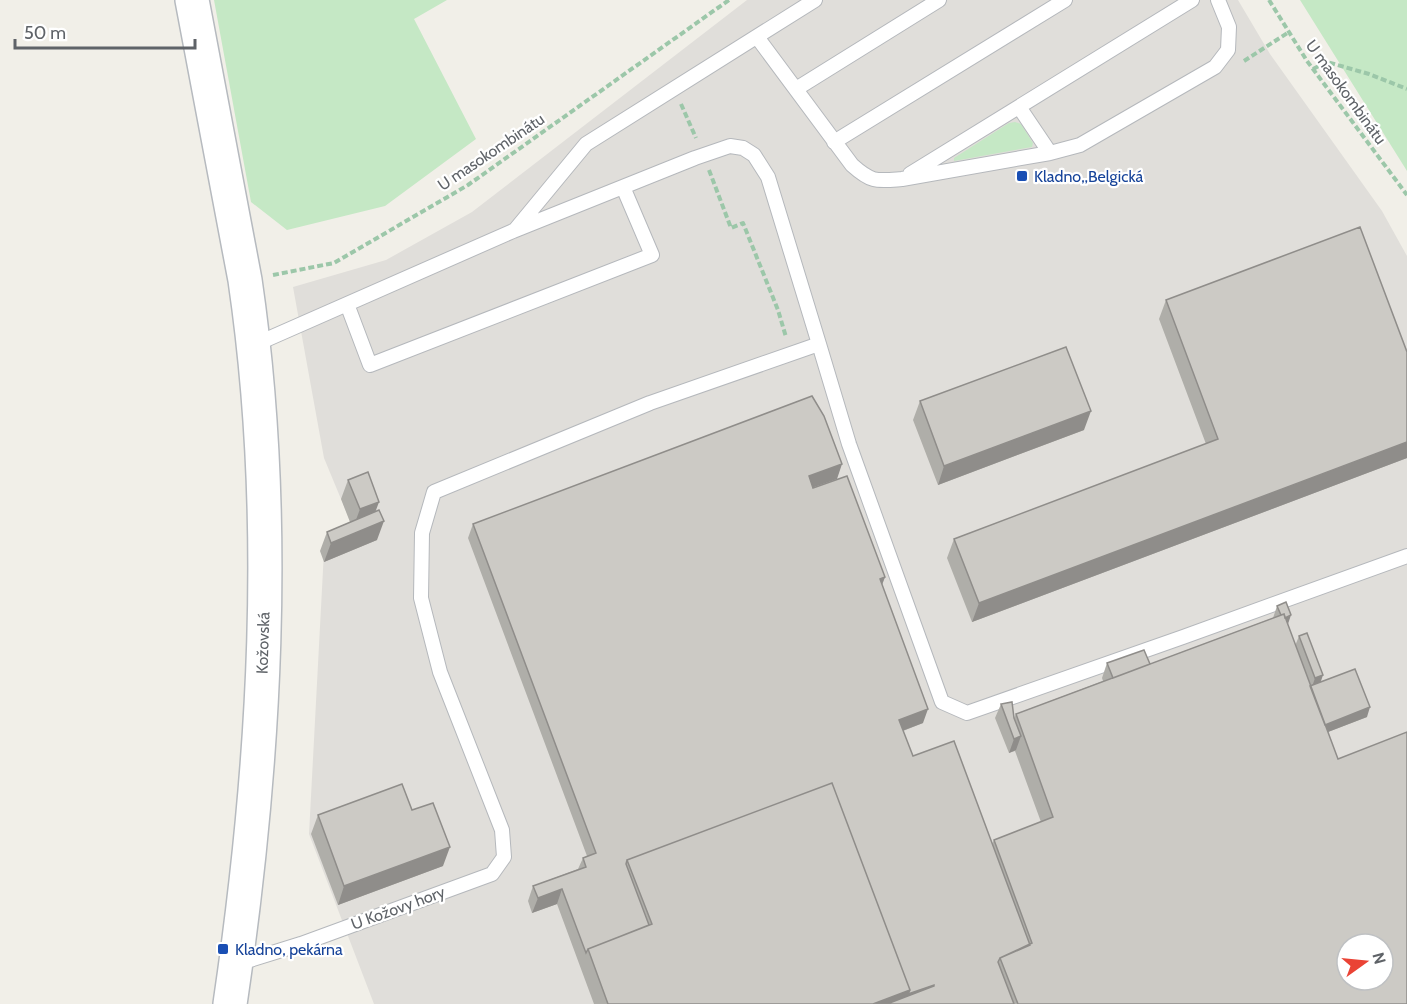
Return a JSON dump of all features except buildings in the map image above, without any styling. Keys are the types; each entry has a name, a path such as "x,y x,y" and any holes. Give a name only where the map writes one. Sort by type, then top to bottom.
{"street":[{"name":"Kožovská","path":"192,0 246,280 261,421 264,604 260,712 250,847 230,1004"}],"lane":[{"path":"513,231 586,144 815,0"},
{"path":"796,90 939,0"},
{"path":"834,142 1065,0"},
{"path":"902,179 1192,0"},
{"path":"757,37 852,165 865,177 879,181 1050,153 1080,145 1215,67 1228,50 1228,27 1218,0"},
{"path":"1018,107 1050,153"},
{"path":"254,345 513,231 694,158 730,146 744,148 754,155 768,177 849,444 942,702 967,713 1407,556"},
{"path":"347,304 370,365 652,255 623,187"},
{"name":"U Kožovy hory","path":"235,965 301,944 492,874 504,857 502,830 440,672 421,597 422,533 434,492 650,404 819,344"}],"path":[{"name":"U masokombinátu","path":"246,280 334,263 345,257 468,185 729,0"},
{"name":"U masokombinátu","path":"1269,0 1313,69 1407,195"},
{"path":"1313,69 1327,62 1369,74 1407,89"}],"shaded area":[{"path":"747,0 1238,0 1270,54 1382,211 1407,256 1407,1004 374,1004 309,834 324,551 353,528 324,458 293,287 386,260 472,212"}],"green space":[{"path":"214,0 447,0 414,19 476,139 385,206 287,230 251,202"},
{"path":"1300,0 1407,0 1407,171"},
{"path":"1009,123 1021,124 1033,143 1032,147 954,161 954,158"}],"place":[{"name":"Kladno,,Belgická","path":"1022,176"},
{"name":"Kladno, pekárna","path":"223,949"}]}
